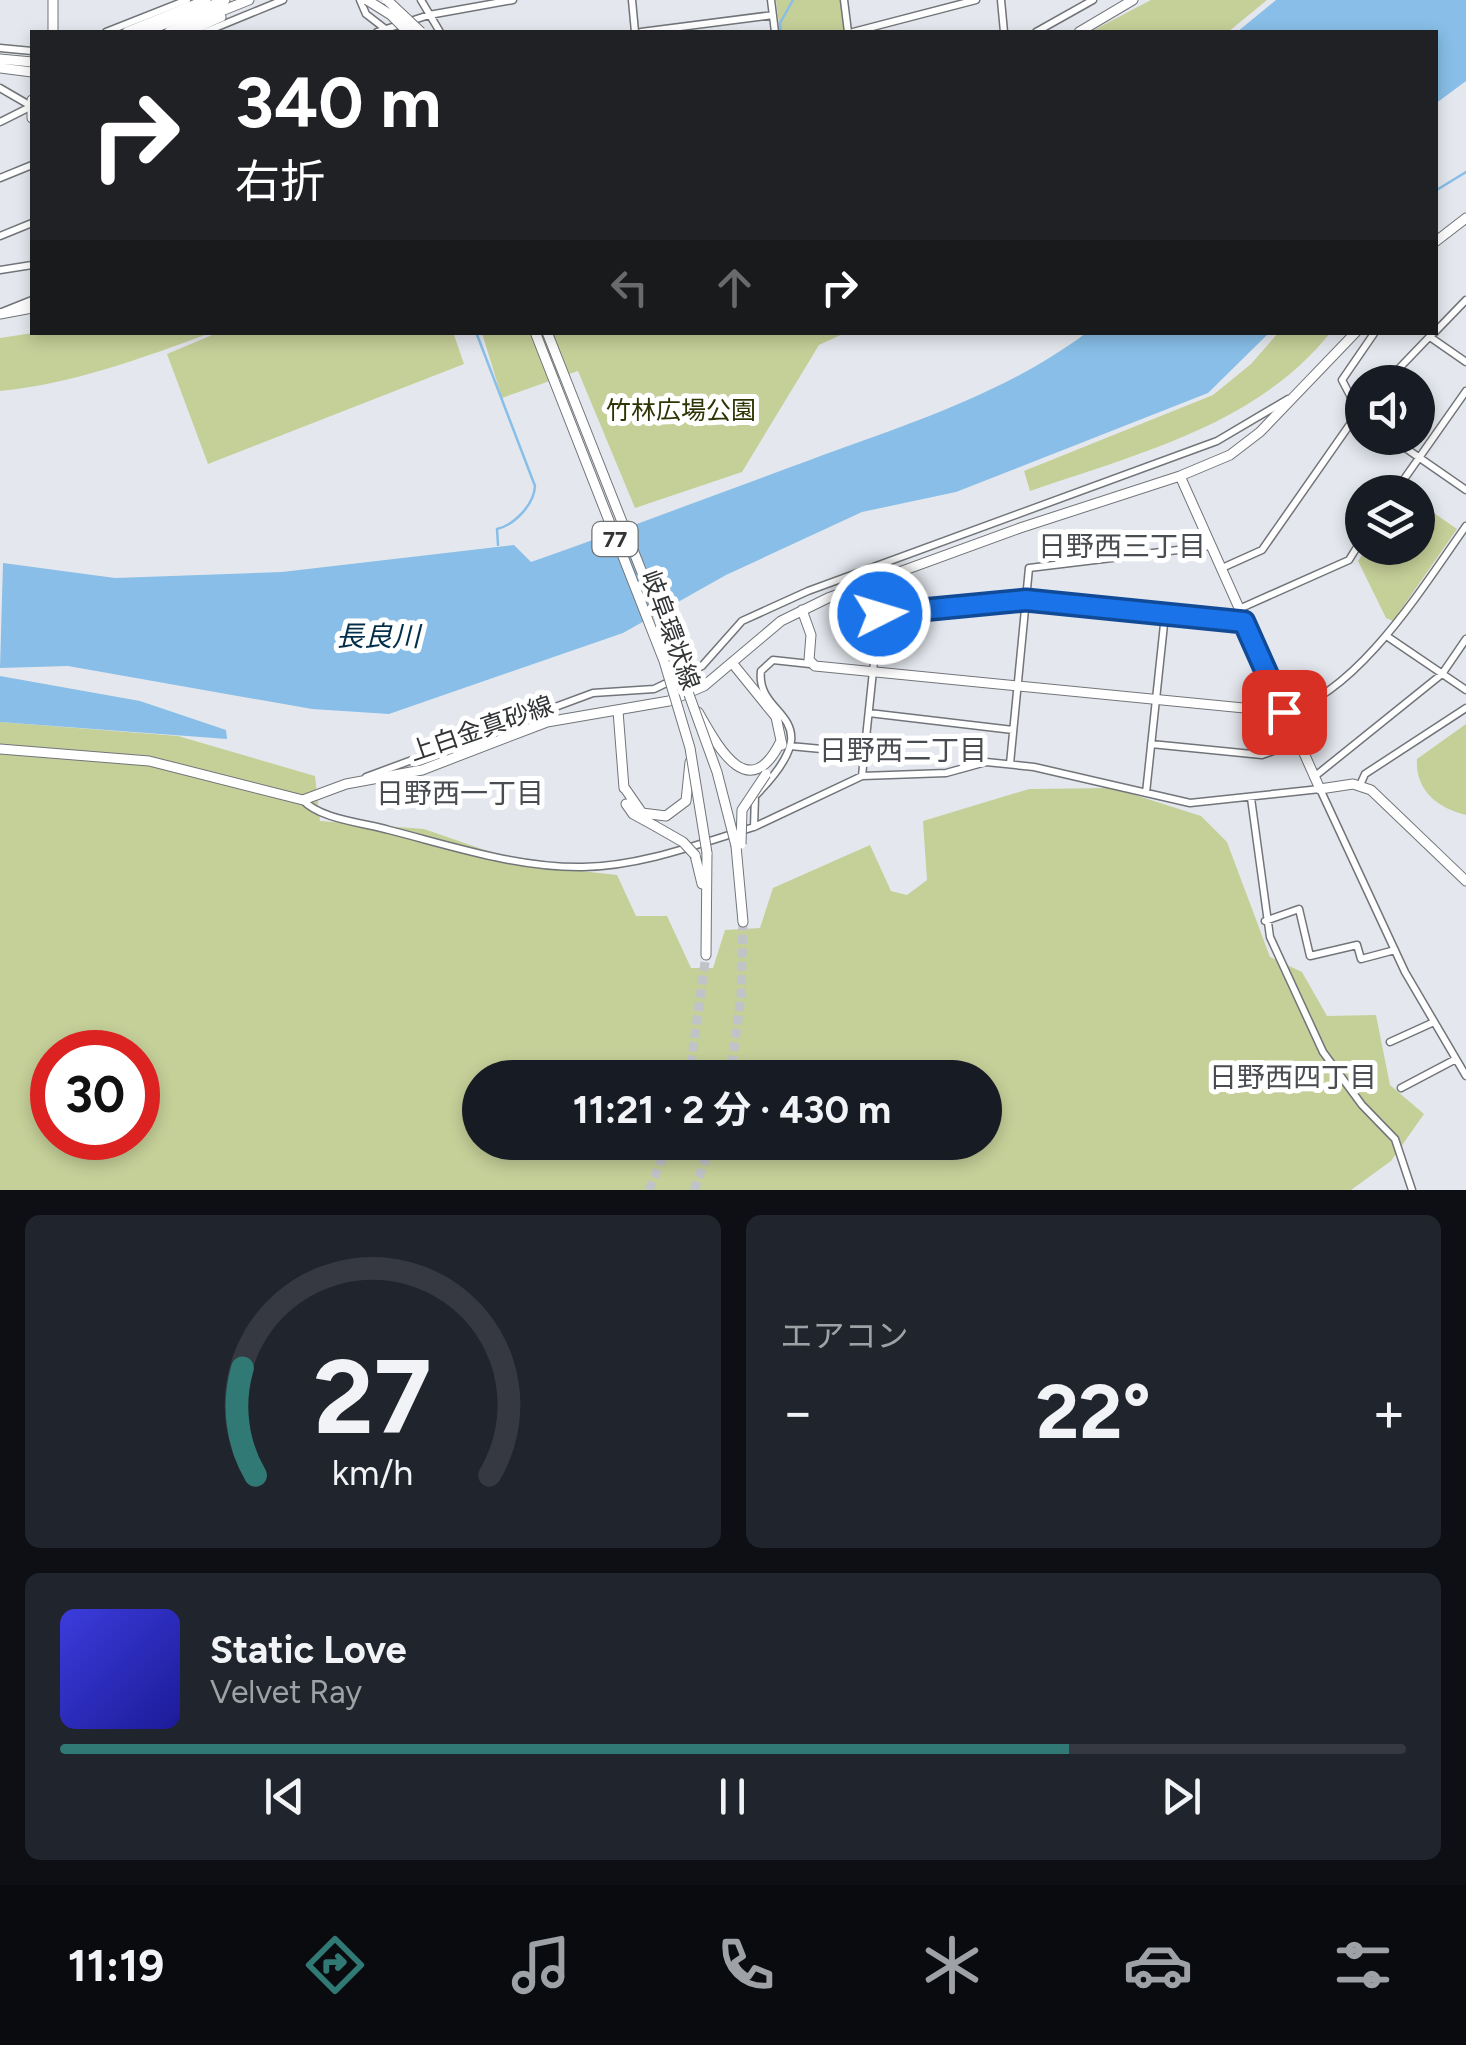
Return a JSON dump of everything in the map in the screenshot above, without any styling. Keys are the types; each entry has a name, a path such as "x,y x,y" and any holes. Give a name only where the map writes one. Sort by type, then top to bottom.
{"main road":[{"path":"53,30 54,0"},
{"path":"133,30 206,0"},
{"path":"149,30 225,0"},
{"path":"174,30 252,0"},
{"path":"191,30 252,0"},
{"path":"363,0 391,14 406,30"},
{"path":"386,0 418,30"},
{"path":"1082,30 1133,0"},
{"path":"0,58 30,62"},
{"path":"0,68 30,72"},
{"path":"1438,240 1466,218"},
{"path":"0,314 30,308"},
{"name":"岐阜環状線","path":"535,335 664,662 690,748 707,853 706,955"},
{"name":"岐阜環状線","path":"549,335 691,699 725,798 738,845 743,922"},
{"name":"上白金真砂線","path":"303,800 346,784 422,770 547,722 669,700 704,686 764,635 802,610 1230,455 1260,432 1353,335"},
{"path":"1180,476 1320,789 1360,785 1466,881"},
{"path":"802,610 811,635 810,664 1284,712"},
{"path":"733,664 776,717 786,743"},
{"name":"77","path":"691,699 725,759 741,768 764,770"},
{"name":"77","path":"618,711 626,806 655,821 695,855 701,871 707,942"},
{"name":"77","path":"738,845 742,810 764,770 786,743"},
{"name":"77","path":"655,821 686,801 690,748"},
{"path":"0,749 150,760 303,800"}],"street":[{"path":"111,30 187,0"},
{"path":"217,30 283,0"},
{"path":"363,0 366,14 386,30"},
{"path":"421,0 439,30"},
{"path":"390,30 428,15 512,0"},
{"path":"632,0 638,30"},
{"path":"772,0 775,30"},
{"path":"844,0 850,30"},
{"path":"858,30 976,0"},
{"path":"1001,0 1004,30"},
{"path":"1040,30 1093,0"},
{"path":"654,30 773,15"},
{"path":"0,48 30,52"},
{"path":"0,88 30,103"},
{"path":"0,122 30,105"},
{"path":"0,178 30,166"},
{"path":"0,236 30,224"},
{"path":"0,270 30,265"},
{"path":"0,314 8,306 30,300"},
{"path":"1438,329 1466,300"},
{"path":"1352,365 1373,335"},
{"path":"1403,365 1432,335"},
{"path":"1434,335 1466,362"},
{"path":"1408,475 1466,391"},
{"path":"346,784 593,693 654,689 702,666 742,621 792,598 1217,441 1292,397"},
{"path":"1220,568 1262,550 1345,434"},
{"path":"1416,455 1466,490"},
{"path":"1284,712 1301,708 1388,637 1466,526"},
{"path":"1010,764 1029,568 1211,546"},
{"path":"1239,609 1345,561"},
{"path":"862,776 880,614 1026,600 1244,622"},
{"path":"1146,793 1165,614"},
{"path":"1388,637 1466,690"},
{"path":"1314,776 1442,674 1466,639"},
{"path":"754,827 755,796 783,766 788,724 764,690 761,671 773,660 810,664"},
{"path":"1360,785 1365,774 1466,708"},
{"path":"868,713 1013,730"},
{"path":"1151,744 1262,756 1298,742"},
{"path":"786,743 864,753"},
{"path":"303,800 308,806 354,821 492,856 554,866 614,864 754,827 862,776 946,772 986,762 1190,803 1320,789 1395,950 1465,1072"},
{"path":"1250,798 1262,861 1265,921 1314,1036 1348,1089 1396,1139 1412,1190"},
{"path":"1265,921 1299,909 1310,956 1357,946 1362,960 1395,950"},
{"path":"1390,1042 1434,1022"},
{"path":"1402,1088 1456,1060"}],"green space":[{"path":"776,0 841,0 844,30 780,30"},
{"path":"1151,0 1267,0 1230,30 1094,30"},
{"path":"30,333 204,335 80,376 0,391 0,338"},
{"path":"212,335 454,335 464,364 208,464 167,354"},
{"name":"竹林広場公園","path":"483,335 841,335 819,345 742,472 635,508 578,371 502,398"},
{"path":"1276,335 1328,335 1300,365 1231,414 1152,449 1030,491 1024,471 1213,395 1251,364"},
{"path":"1435,514 1457,529 1435,561"},
{"path":"1360,565 1432,565 1393,621 1386,618"},
{"path":"0,722 178,736 315,776 320,821 424,829 528,865 617,875 636,916 667,916 691,968 713,968 725,930 760,928 773,888 870,845 891,891 907,895 927,880 923,821 1029,789 1113,788 1201,816 1227,842 1270,957 1302,972 1327,1016 1376,1015 1390,1085 1424,1114 1391,1161 1351,1190 0,1190"},
{"path":"1466,724 1466,815 1446,808 1430,796 1420,780 1417,759"}],"water":[{"path":"1276,0 1466,0 1466,81 1438,102 1438,30 1239,30"},
{"name":"長良川","path":"1083,335 1267,335 1208,393 956,492 862,512 726,575 623,633 389,714 312,709 68,666 0,668 3,563 115,578 282,572 514,545 531,562 953,406 1055,355"},
{"path":"0,676 140,701 226,730 227,739 0,722"}],"waterway":[{"path":"781,30 780,23 793,0"},
{"path":"1438,189 1466,172"},
{"path":"477,335 535,486 522,513 497,529 498,545"}],"tunnel":[{"path":"732,1060 741,997 743,922"},
{"path":"691,1060 706,955"},
{"path":"649,1190 662,1160"},
{"path":"694,1190 705,1160"}],"district":[{"name":"日野西三丁目","path":"1122,546"},
{"name":"日野西二丁目","path":"903,750"},
{"name":"日野西一丁目","path":"460,793"},
{"name":"日野西四丁目","path":"1293,1077"}],"route":[{"path":"880,614 1026,600 1244,622 1284,712"}]}
